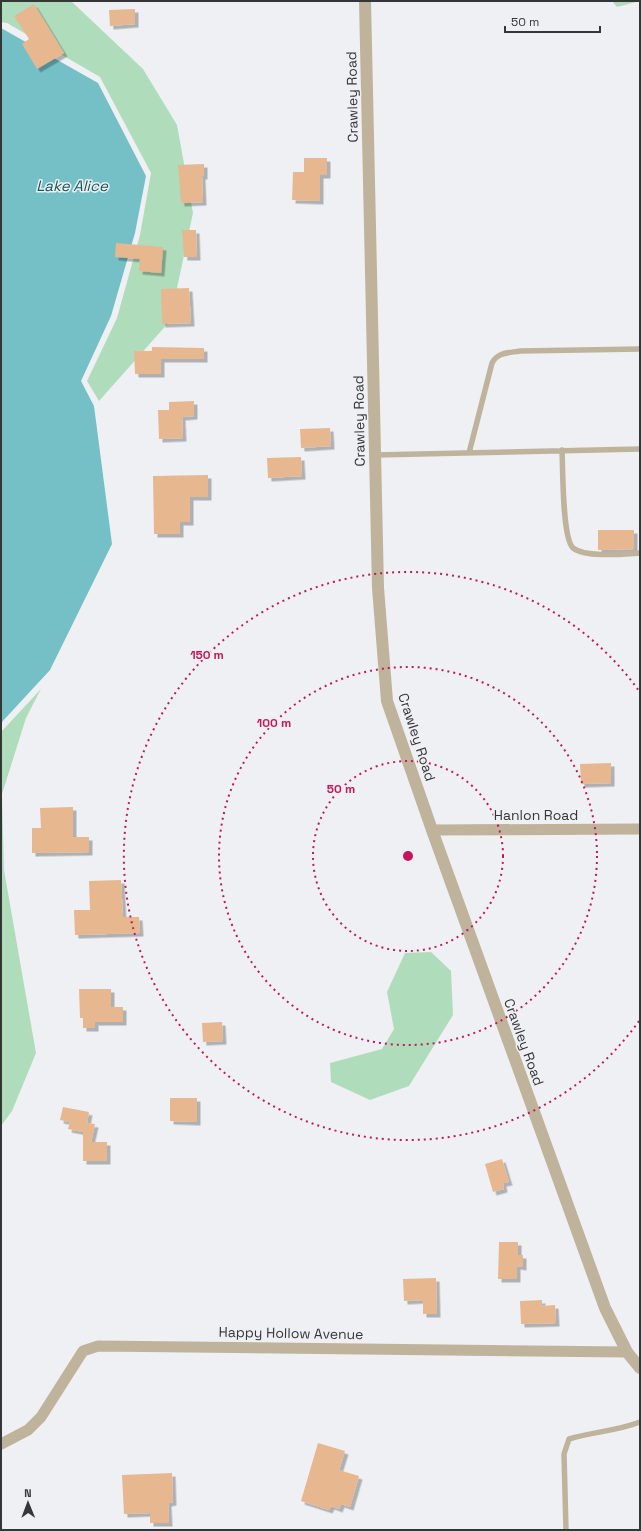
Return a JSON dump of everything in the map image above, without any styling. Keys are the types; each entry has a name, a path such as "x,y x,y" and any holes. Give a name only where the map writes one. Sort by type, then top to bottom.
{"street":[{"name":"Crawley Road","path":"365,1 378,588 387,701 432,830 605,1308 627,1352 640,1368"},
{"name":"Hanlon Road","path":"432,830 640,829"},
{"name":"Happy Hollow Avenue","path":"1,1444 28,1430 41,1417 82,1351 98,1346 627,1352"}],"lane":[{"path":"469,453 492,363 496,357 502,354 520,351 640,349"},
{"path":"375,455 640,449"},
{"path":"562,450 565,526 568,540 572,547 580,552 595,554 640,553"},
{"path":"566,1530 564,1454 569,1439 584,1434 628,1427 640,1422"}],"green space":[{"path":"1,1 71,1 143,69 177,125 193,213 170,321 99,401 87,381 117,318 140,235 151,173 100,77 7,23 1,22"},
{"path":"612,1 640,1 617,7"},
{"path":"41,689 26,718 2,794 4,870 36,1053 12,1111 1,1126 1,732"},
{"path":"431,952 451,971 453,1015 409,1086 370,1100 331,1082 330,1063 382,1049 394,1029 387,992 405,953"}],"water":[{"name":"Lake Alice","path":"1,28 98,83 146,176 135,233 111,316 81,381 94,406 112,544 50,670 1,723"}],"building":[{"path":"34,4 64,53 37,69 22,44 29,39 14,16"},
{"path":"135,9 135,24 110,26 109,10"},
{"path":"304,158 327,158 327,175 320,175 320,201 292,200 293,172 304,172"},
{"path":"204,164 204,176 202,176 203,202 181,203 178,165"},
{"path":"182,230 196,230 197,257 184,257"},
{"path":"116,243 163,247 161,273 139,271 140,259 115,257"},
{"path":"189,288 191,323 162,324 161,289"},
{"path":"152,347 204,348 204,359 161,359 161,374 135,374 134,351 152,351"},
{"path":"194,401 194,416 182,417 183,438 159,439 158,410 169,410 169,402"},
{"path":"330,428 331,446 301,448 300,429"},
{"path":"301,457 302,476 268,478 267,458"},
{"path":"208,475 208,497 190,497 190,522 180,522 180,534 154,534 153,476"},
{"path":"598,530 634,530 634,549 598,550"},
{"path":"611,763 611,783 581,784 580,764"},
{"path":"73,807 73,837 89,837 89,852 32,853 32,828 41,828 40,808"},
{"path":"121,880 123,917 139,917 140,933 75,935 74,910 90,910 89,881"},
{"path":"79,989 111,989 111,1007 123,1007 123,1022 95,1022 95,1028 83,1028 83,1018 80,1018"},
{"path":"222,1022 223,1041 203,1042 202,1023"},
{"path":"170,1098 197,1098 197,1122 170,1121"},
{"path":"63,1107 89,1112 87,1123 95,1124 91,1142 107,1142 107,1161 83,1161 83,1132 68,1129 70,1122 60,1120"},
{"path":"502,1159 509,1182 503,1183 504,1189 493,1192 485,1164"},
{"path":"499,1242 518,1242 518,1255 523,1255 523,1267 517,1266 517,1279 498,1279"},
{"path":"436,1278 437,1314 423,1314 423,1300 404,1301 403,1279"},
{"path":"542,1300 542,1306 555,1305 556,1323 521,1324 520,1301"},
{"path":"318,1443 345,1451 339,1470 359,1476 350,1507 341,1504 339,1509 331,1506 329,1510 301,1501"},
{"path":"172,1473 173,1502 168,1503 169,1523 150,1523 150,1513 124,1514 122,1475"}]}
